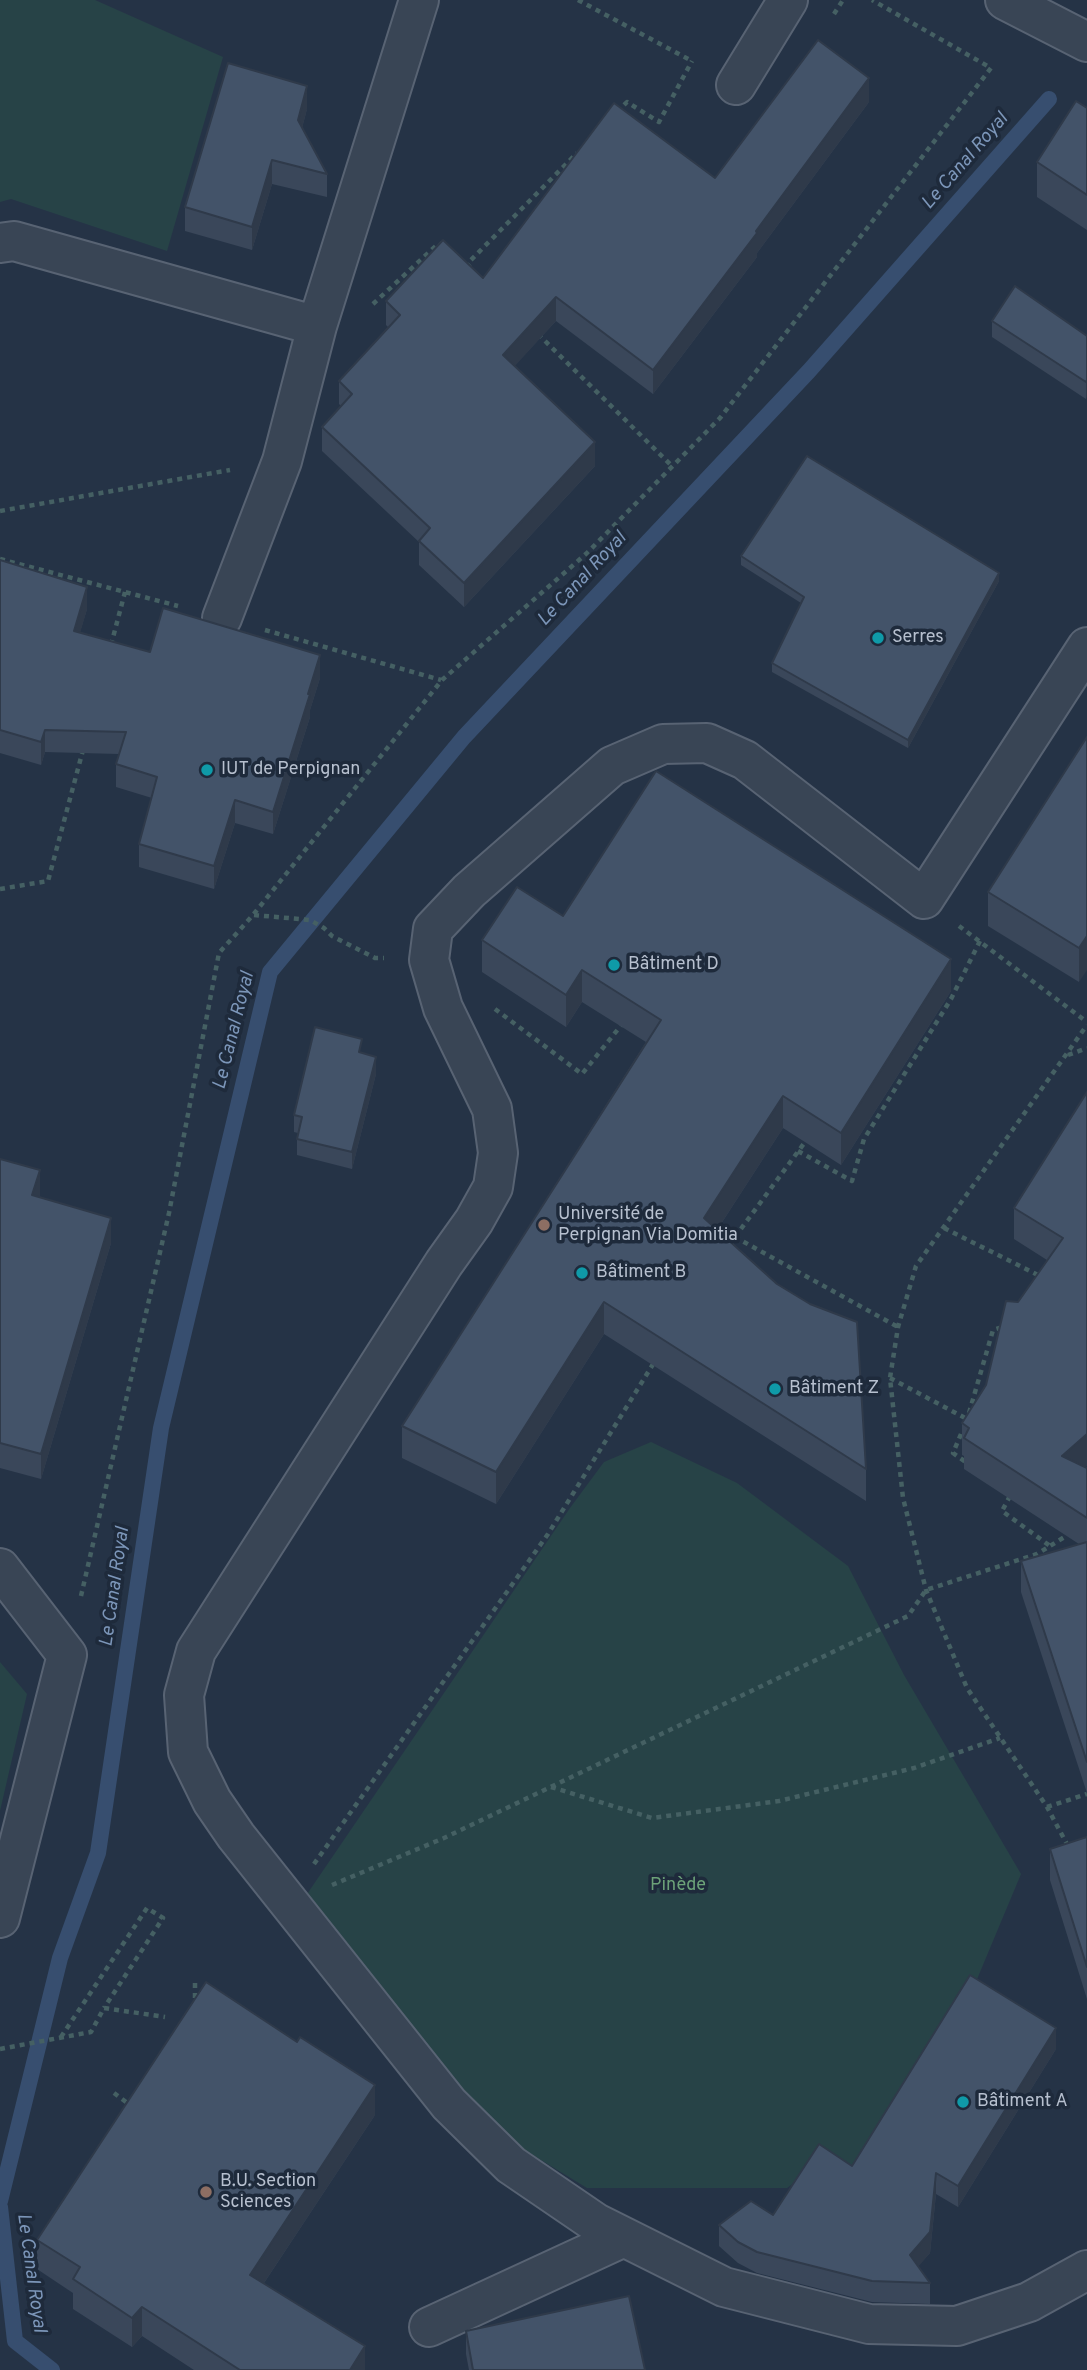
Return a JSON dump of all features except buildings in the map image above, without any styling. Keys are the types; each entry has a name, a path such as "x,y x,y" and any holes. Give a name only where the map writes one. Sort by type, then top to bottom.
{"street":[{"path":"222,618 282,461 317,326 419,0"},
{"path":"736,85 788,0"},
{"path":"1005,0 1087,42"},
{"path":"0,243 15,241 317,326"},
{"path":"1087,647 924,899 745,760 707,743 663,744 612,766 469,891 433,929 429,960 443,1008 492,1109 498,1153 493,1187 474,1221 444,1263 196,1651 184,1695 188,1752 212,1801 236,1836 458,2113 511,2165 596,2222 724,2287 869,2324 957,2326 1029,2301 1087,2270"},
{"path":"0,1568 67,1655 0,1918"},
{"path":"429,2327 624,2236"}],"path":[{"path":"578,0 736,85"},
{"path":"67,1655 169,1213 219,953 253,915 442,680 587,554 720,418 991,68 872,0"},
{"path":"608,121 627,102 659,122 692,61"},
{"path":"467,264 580,150"},
{"path":"368,309 439,243 448,250"},
{"path":"458,257 477,274"},
{"path":"536,332 672,466"},
{"path":"0,511 282,461"},
{"path":"0,559 442,680"},
{"path":"110,650 125,592"},
{"path":"0,889 48,881 84,749"},
{"path":"924,899 1087,1024 916,1266 898,1327 890,1378 903,1498 926,1590 967,1688 1047,1807 1071,1851"},
{"path":"253,915 313,921 332,936 375,958 429,960"},
{"path":"798,1151 852,1181 864,1139 951,999 980,941"},
{"path":"495,1009 582,1074 625,1020"},
{"path":"1066,1055 1087,1048"},
{"path":"728,1248 809,1136"},
{"path":"944,1228 1045,1279"},
{"path":"736,1237 898,1327"},
{"path":"1032,1285 1037,1275"},
{"path":"972,1466 953,1453 967,1419 993,1330 1010,1325"},
{"path":"284,1896 314,1864 548,1534 656,1359"},
{"path":"890,1378 967,1419"},
{"path":"961,1434 971,1440"},
{"path":"1012,1493 1002,1511 1050,1546"},
{"path":"284,1896 444,1838 908,1616 926,1590 1037,1554 1078,1529"},
{"path":"551,1787 652,1818 779,1801 914,1768 1000,1738"},
{"path":"1047,1807 1087,1794"},
{"path":"0,2049 91,2032 163,1918 147,1908 61,2037"},
{"path":"195,1983 195,2011"},
{"path":"104,2008 165,2017"},
{"path":"114,2093 141,2112"},
{"path":"131,2105 138,2095"}],"green space":[{"path":"0,0 95,0 223,57 167,251 11,199 0,202"},
{"name":"Pinède","path":"651,1442 737,1483 848,1566 904,1675 1021,1874 970,1996 856,2189 819,2165 787,2188 587,2188 449,2104 303,1900 604,1462"},
{"path":"0,1662 27,1694 0,1811"}],"waterway":[{"name":"Le Canal Royal","path":"0,2201 60,1958 98,1853 161,1428 270,972 464,737 809,371 1049,99"},
{"name":"Le Canal Royal","path":"0,2207 15,2341 52,2370"}],"place":[{"name":"Serres","path":"878,638"},
{"name":"IUT de Perpignan","path":"207,770"},
{"name":"Bâtiment D","path":"614,965"},
{"name":"Université de Perpignan Via Domitia","path":"544,1225"},
{"name":"Bâtiment B","path":"582,1273"},
{"name":"Bâtiment Z","path":"775,1389"},
{"name":"Bâtiment A","path":"963,2102"},
{"name":"B.U. Section Sciences","path":"206,2192"}]}
